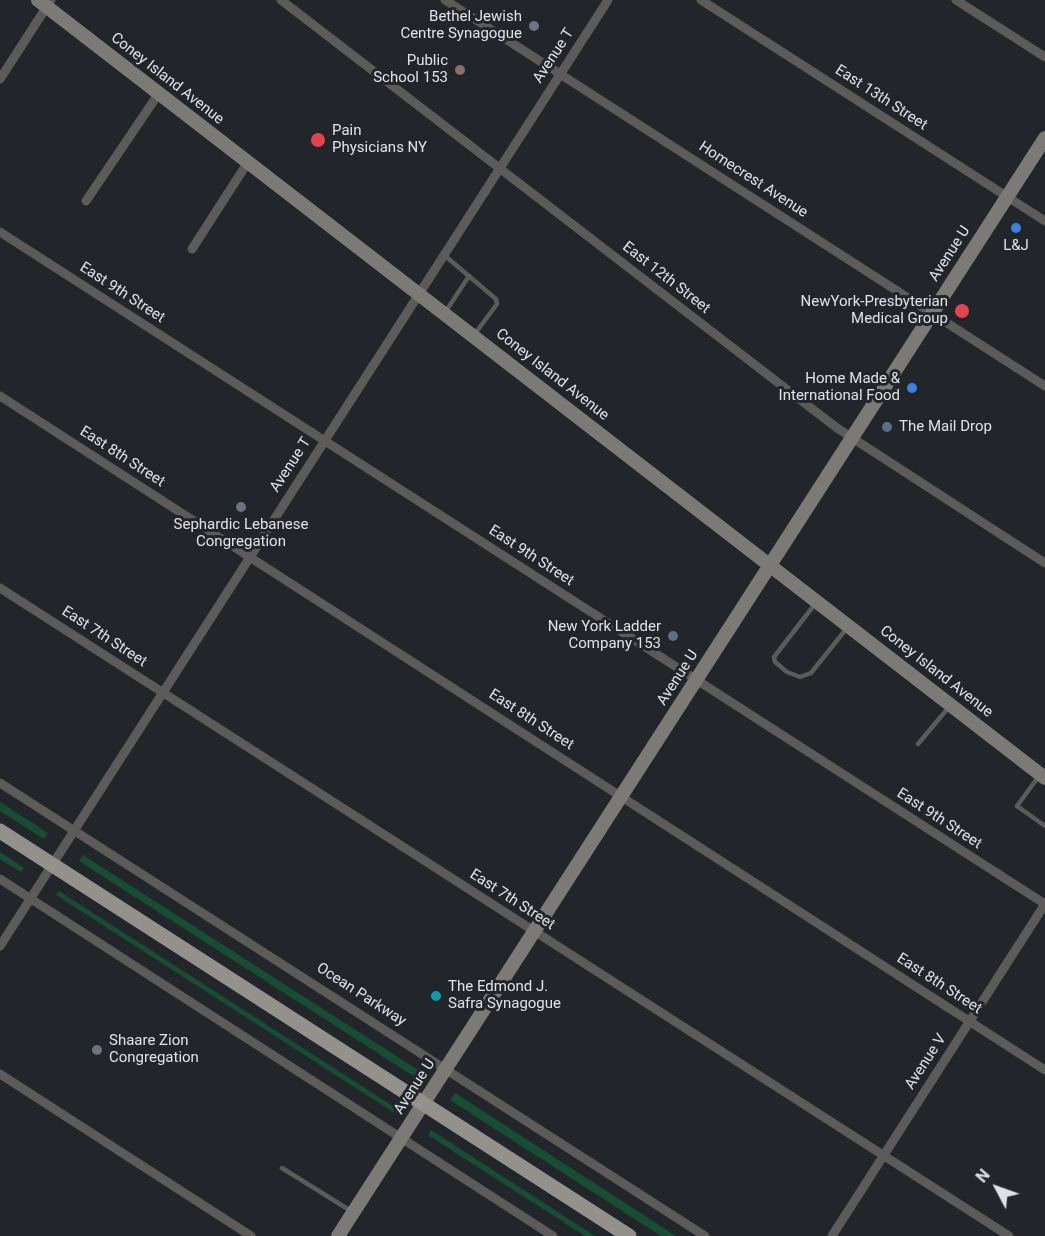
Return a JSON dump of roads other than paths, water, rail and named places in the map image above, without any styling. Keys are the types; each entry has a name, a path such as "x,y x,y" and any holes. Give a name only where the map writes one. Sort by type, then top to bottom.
{"main road":[{"name":"Coney Island Avenue","path":"45,2 159,93 1043,776"},
{"name":"Avenue U","path":"338,1236 1045,138"},
{"path":"0,831 629,1236"}],"street":[{"name":"East 12th Street","path":"281,0 852,438 1045,563"},
{"name":"Homecrest Avenue","path":"445,0 1045,386"},
{"name":"Avenue T","path":"0,946 608,0"},
{"name":"East 13th Street","path":"701,0 1045,221"},
{"path":"956,0 1045,57"},
{"path":"0,79 45,2"},
{"path":"86,201 159,93"},
{"path":"192,249 248,162"},
{"name":"East 9th Street","path":"0,232 1045,904"},
{"name":"East 8th Street","path":"0,396 1045,1070"},
{"name":"East 7th Street","path":"0,588 1010,1236"},
{"name":"Ocean Parkway","path":"0,783 705,1236"},
{"path":"0,879 553,1236"},
{"name":"Avenue V","path":"832,1236 1045,904"},
{"path":"0,1074 251,1236"}],"lane":[{"path":"444,255 496,299 497,304 473,336"},
{"path":"444,314 469,276"},
{"path":"817,601 774,657 775,662 781,668 793,675 806,676 849,626"},
{"path":"918,744 951,705"},
{"path":"1043,776 1017,806 1045,825"},
{"path":"282,1168 353,1213"}],"place":[{"name":"Bethel Jewish Centre Synagogue","path":"534,26"},
{"name":"Public School 153","path":"460,70"},
{"name":"Pain Physicians NY","path":"318,140"},
{"name":"L&J","path":"1016,228"},
{"name":"NewYork-Presbyterian Medical Group","path":"962,311"},
{"name":"Home Made & International Food","path":"912,388"},
{"name":"The Mail Drop","path":"887,427"},
{"name":"Sephardic Lebanese Congregation","path":"241,507"},
{"name":"New York Ladder Company 153","path":"673,636"},
{"name":"The Edmond J. Safra Synagogue","path":"436,996"},
{"name":"Shaare Zion Congregation","path":"97,1050"}]}
